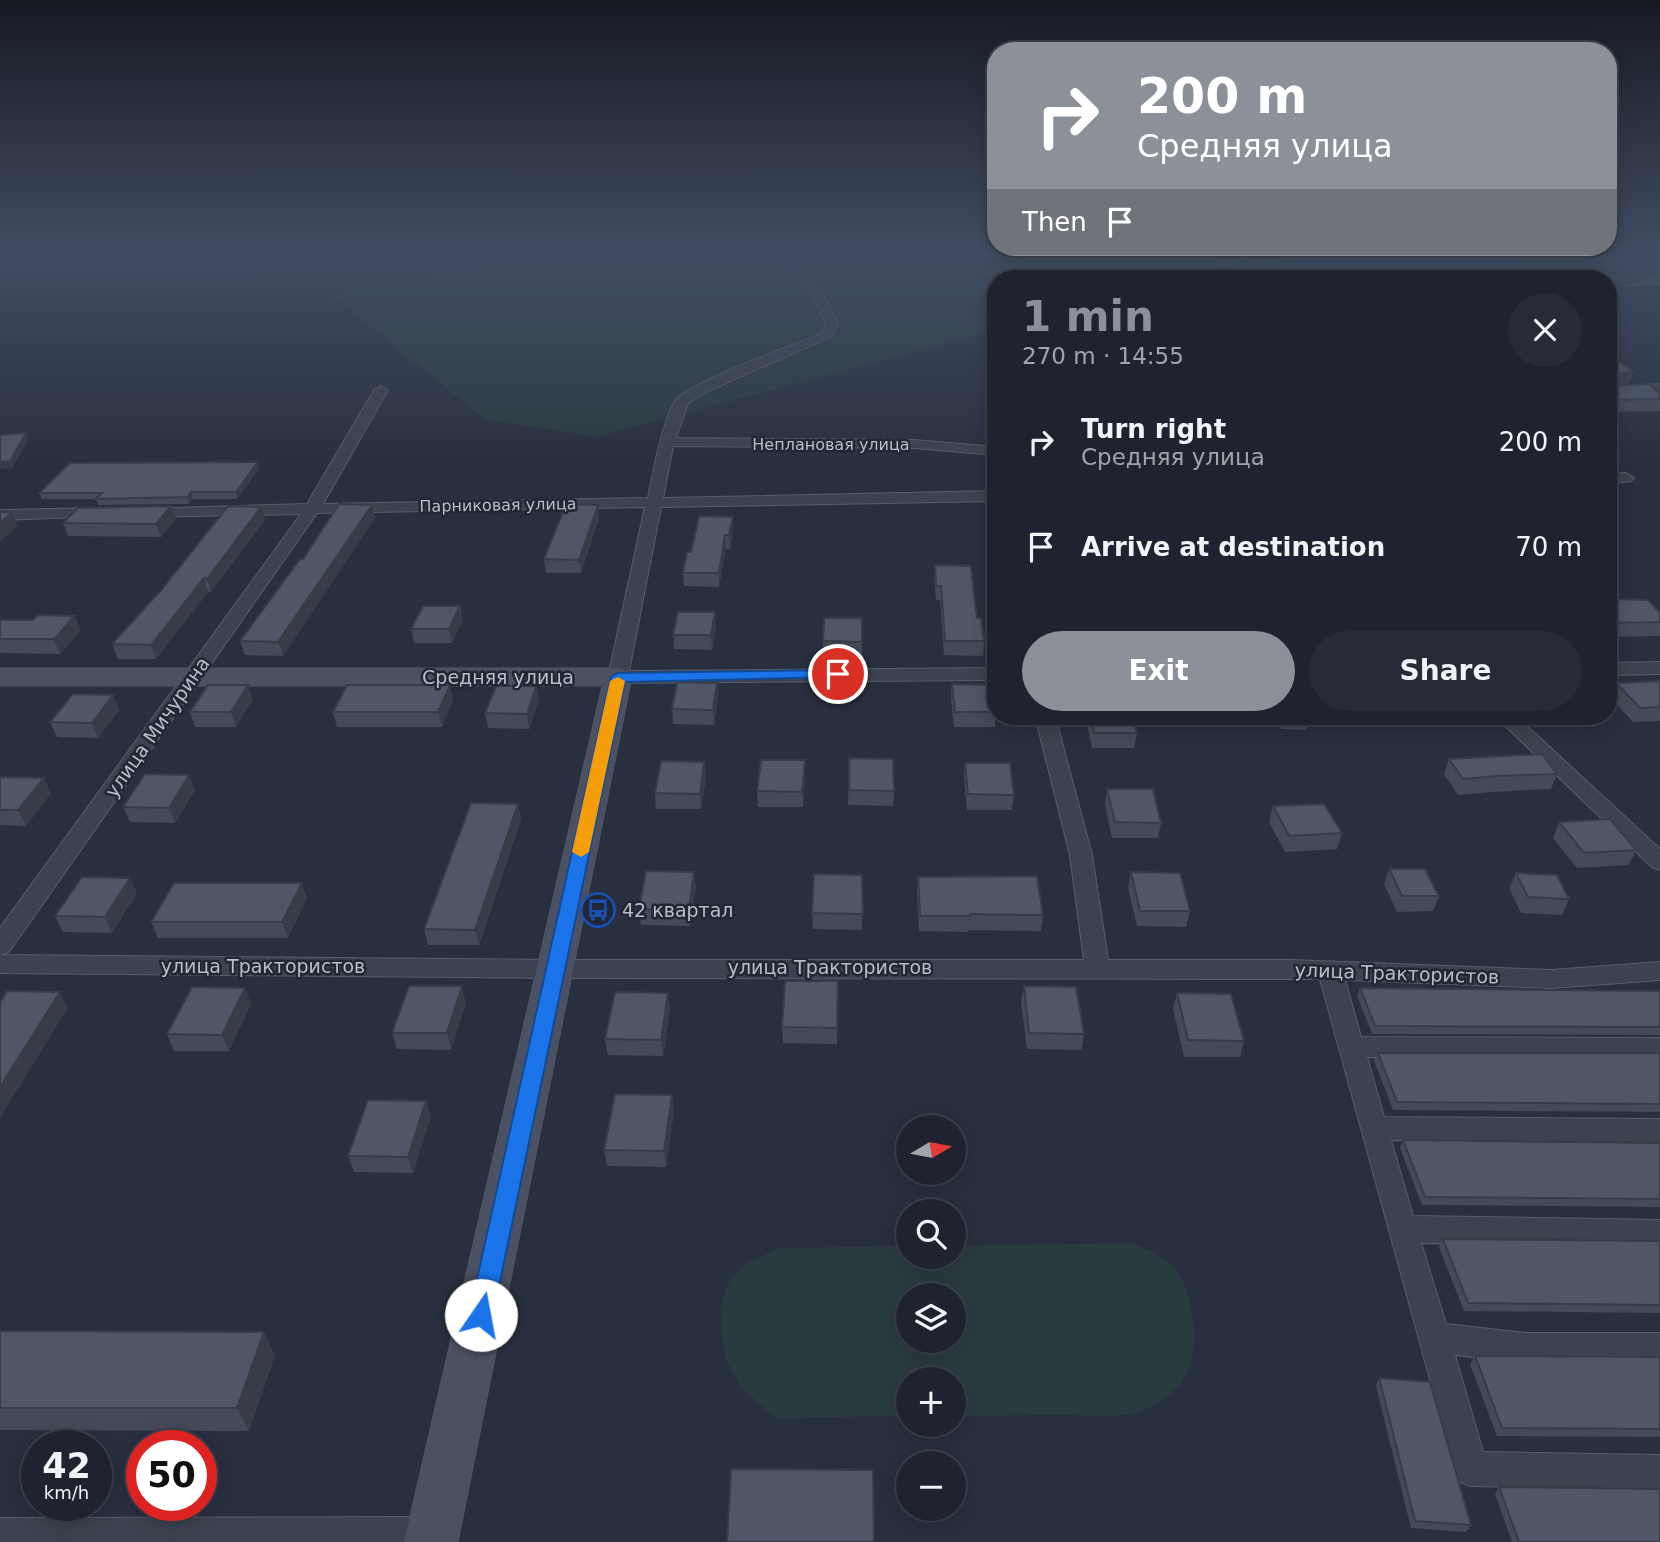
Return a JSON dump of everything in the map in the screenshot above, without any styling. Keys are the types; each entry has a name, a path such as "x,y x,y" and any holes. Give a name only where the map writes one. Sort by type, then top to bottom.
{"main road":[{"name":"Средняя улица","path":"0,677 618,677"},
{"path":"432,1539 618,677"}],"street":[{"path":"618,677 667,442 682,401 715,383 826,336 831,325"},
{"path":"1617,391 1660,388"},
{"name":"улица Мичурина","path":"0,946 313,508 382,390"},
{"name":"Неплановая улица","path":"667,442 914,444 987,450"},
{"path":"1617,478 1626,478"},
{"name":"Парниковая улица","path":"0,515 987,496"},
{"path":"1617,669 1660,668"},
{"name":"Средняя улица","path":"618,677 987,674"},
{"path":"1047,725 1081,855 1097,967"},
{"path":"1515,725 1660,862"},
{"name":"улица Трактористов","path":"0,964 555,969 1097,967 1330,970 1552,979 1660,971"},
{"path":"1330,970 1436,1338 1470,1469 1660,1472"},
{"path":"1350,1047 1660,1048"},
{"path":"1375,1128 1660,1131"},
{"path":"1403,1229 1660,1233"},
{"path":"1436,1338 1526,1348 1660,1348"},
{"path":"0,1536 432,1539"}],"shaded area":[{"path":"368,325 987,325 987,332 597,437 486,420"},
{"path":"1131,1243 1156,1254 1180,1277 1192,1314 1194,1332 1191,1362 1185,1376 1166,1397 1152,1406 1128,1415 966,1416 966,1367 896,1367 896,1416 775,1418 742,1388 726,1360 721,1330 722,1301 731,1277 749,1262 779,1248 896,1246 896,1269 966,1269 966,1246"}],"building":[{"path":"1617,360 1633,372 1617,373"},
{"path":"1649,384 1660,393 1660,399 1617,400 1617,386"},
{"path":"26,433 10,461 0,462 0,435"},
{"path":"258,462 236,492 191,492 187,497 95,499 102,493 39,493 70,463"},
{"path":"339,504 372,505 278,642 240,641 300,559 303,559"},
{"path":"566,504 598,505 579,560 544,559"},
{"path":"171,506 156,524 63,523 78,508"},
{"path":"228,506 261,507 207,579 204,578 151,645 112,644 162,589"},
{"path":"0,512 12,512 0,524"},
{"path":"699,516 733,517 729,535 725,535 719,573 683,573"},
{"path":"935,565 971,566 977,618 981,618 984,641 945,641 941,586 936,586"},
{"path":"1617,599 1648,600 1660,613 1660,622 1617,623"},
{"path":"423,606 460,606 449,629 411,629"},
{"path":"678,612 715,612 711,635 673,635"},
{"path":"38,615 75,616 54,639 0,639 0,620 33,620"},
{"path":"824,618 862,618 862,642 823,641"},
{"path":"1660,681 1660,707 1640,708 1617,683"},
{"path":"677,682 717,683 713,710 672,709"},
{"path":"952,684 987,685 987,712 955,712"},
{"path":"208,685 248,685 231,712 190,712"},
{"path":"347,685 450,685 438,712 333,712"},
{"path":"496,686 536,686 527,714 485,713"},
{"path":"73,694 113,695 92,723 50,722"},
{"path":"1092,725 1135,725 1137,733 1094,733"},
{"path":"1542,754 1557,774 1463,779 1449,759"},
{"path":"849,758 893,759 894,791 849,790"},
{"path":"761,760 805,760 802,792 757,791"},
{"path":"661,761 704,762 700,794 655,793"},
{"path":"965,763 1010,763 1014,795 968,794"},
{"path":"145,774 189,775 169,808 123,807"},
{"path":"0,777 44,778 18,810 0,810"},
{"path":"1107,789 1153,789 1161,823 1115,822"},
{"path":"471,803 518,804 475,930 424,929"},
{"path":"1324,804 1342,833 1289,836 1273,806"},
{"path":"1610,819 1636,850 1584,853 1559,822"},
{"path":"1389,869 1425,869 1439,896 1402,896"},
{"path":"646,871 694,872 689,910 639,909"},
{"path":"1131,872 1180,873 1190,911 1140,911"},
{"path":"1516,873 1557,875 1569,899 1528,897"},
{"path":"814,874 862,875 863,914 812,913"},
{"path":"1037,876 1043,915 920,916 918,877"},
{"path":"82,877 130,878 105,917 55,916"},
{"path":"174,883 302,883 282,922 151,922"},
{"path":"785,981 838,981 837,1028 782,1027"},
{"path":"409,986 462,986 447,1033 392,1033"},
{"path":"1024,986 1076,987 1084,1034 1029,1033"},
{"path":"192,987 245,988 222,1035 167,1034"},
{"path":"1360,988 1660,991 1660,1027 1375,1026"},
{"path":"7,991 60,992 0,1087 0,1002"},
{"path":"615,992 668,993 661,1040 605,1039"},
{"path":"1177,993 1231,994 1244,1041 1188,1040"},
{"path":"1378,1053 1660,1053 1660,1104 1397,1102"},
{"path":"615,1094 672,1095 664,1151 604,1150"},
{"path":"368,1100 426,1101 408,1157 348,1156"},
{"path":"1403,1140 1660,1143 1660,1199 1425,1197"},
{"path":"1443,1239 1660,1241 1660,1305 1468,1303"},
{"path":"0,1331 264,1332 237,1408 0,1408"},
{"path":"1475,1356 1660,1357 1660,1429 1502,1428"},
{"path":"1379,1378 1430,1382 1471,1525 1415,1521"},
{"path":"731,1469 873,1470 874,1542 727,1542"},
{"path":"1499,1487 1660,1489 1660,1542 1519,1542"}],"slow traffic":[{"path":"581,852 618,681"}],"place":[{"name":"42 квартал","path":"598,910"}],"route":[{"path":"481,1315 618,677 838,674"}]}
